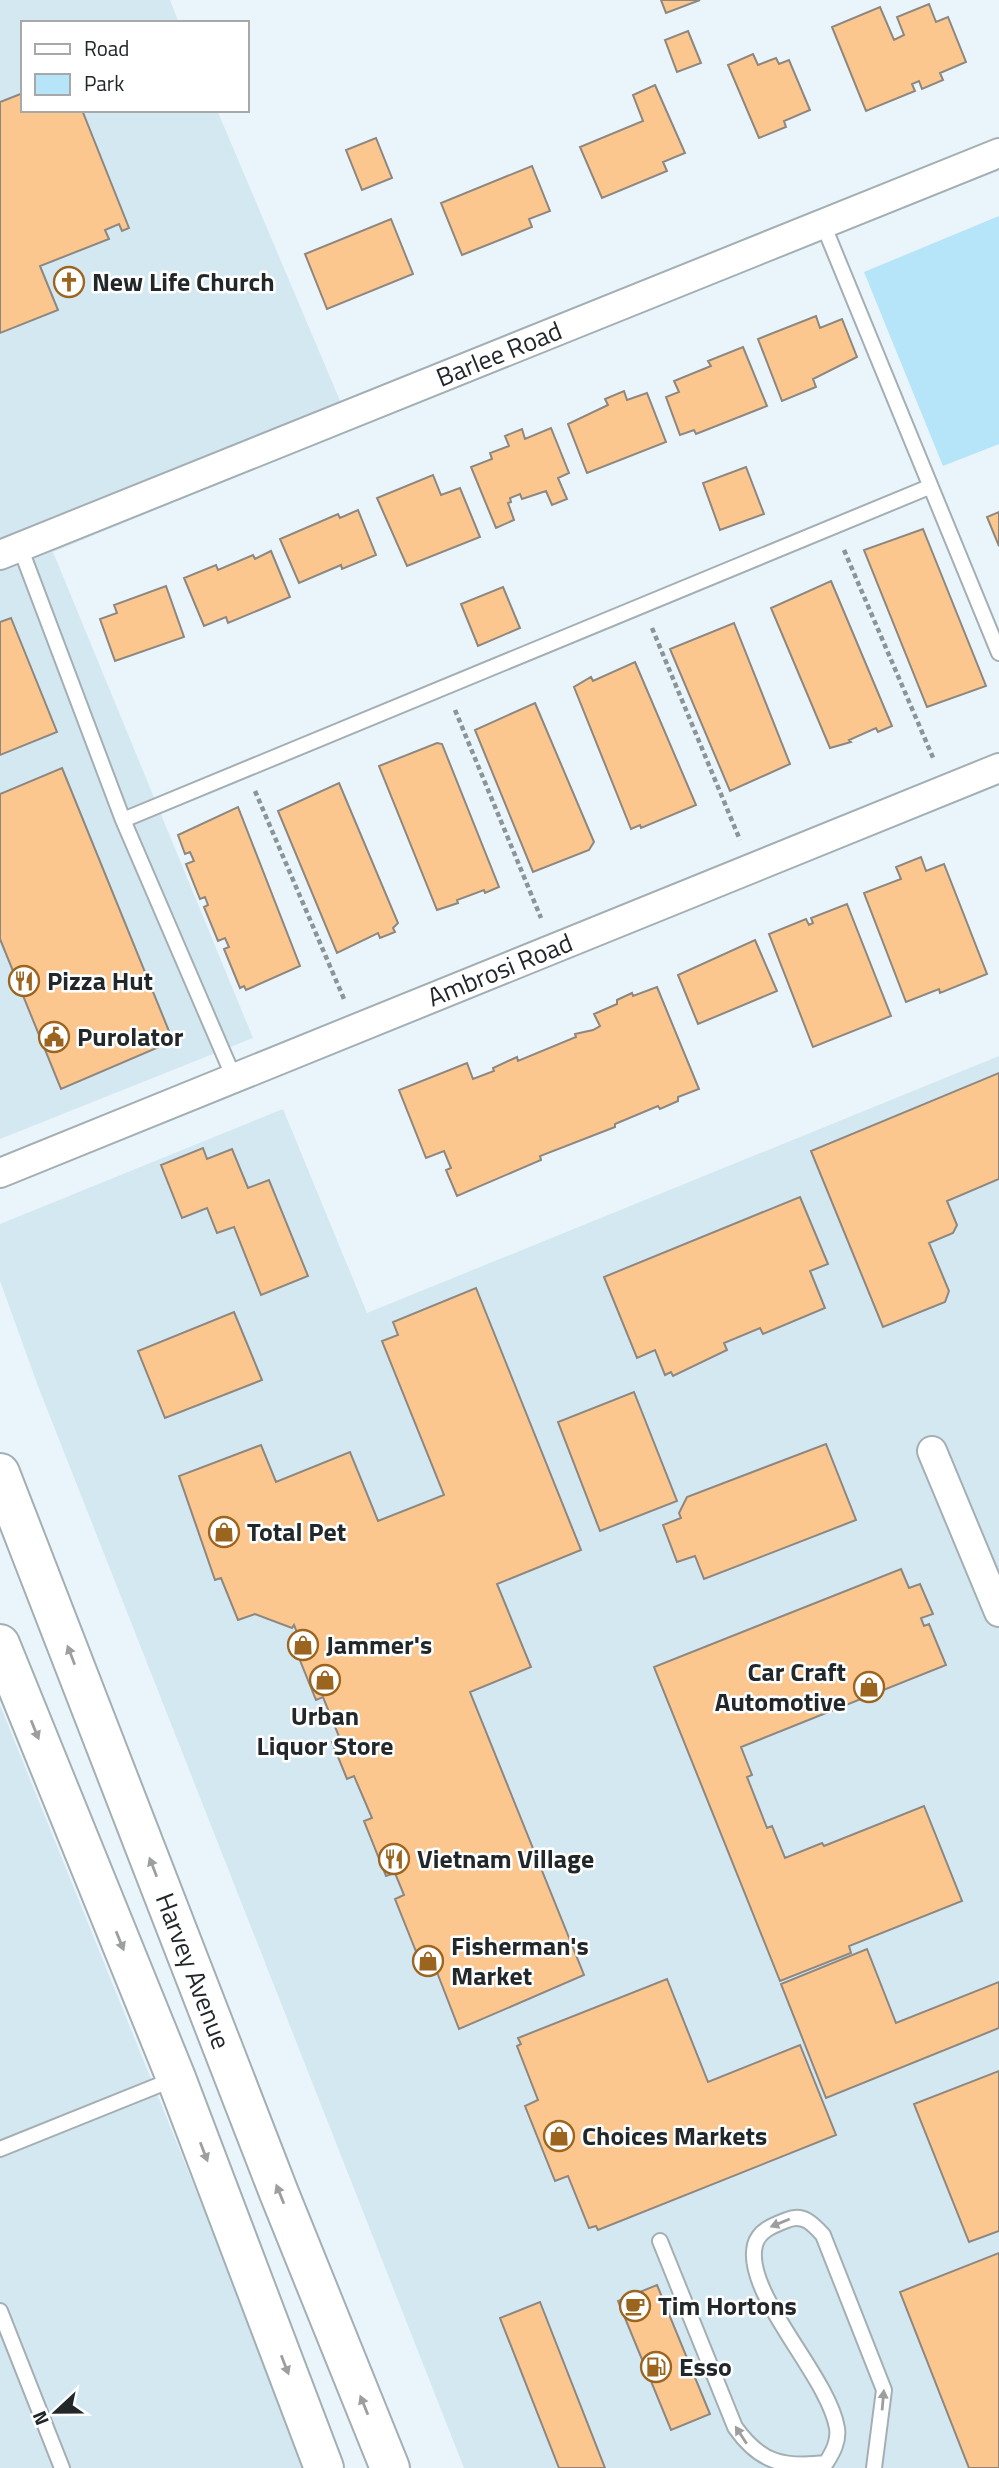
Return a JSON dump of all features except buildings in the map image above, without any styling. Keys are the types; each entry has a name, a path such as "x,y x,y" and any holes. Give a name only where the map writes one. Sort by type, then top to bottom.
{"highway":[{"name":"Harvey Avenue","path":"0,1473 274,2180 390,2468"},
{"name":"Harvey Avenue","path":"0,1644 176,2078 324,2468"}],"street":[{"name":"Barlee Road","path":"10,551 999,153"},
{"name":"Ambrosi Road","path":"0,1173 999,768"},
{"path":"932,1451 999,1612"}],"lane":[{"path":"822,224 999,653"},
{"path":"123,820 929,487"},
{"path":"10,551 234,1078"},
{"path":"0,2149 176,2078"},
{"path":"660,2241 735,2427 751,2450 789,2468 826,2463 836,2446 837,2428 819,2384 762,2288 754,2265 755,2244 766,2229 793,2218 808,2220 824,2235 884,2390 874,2468"},
{"path":"0,2311 62,2468"}],"path":[{"path":"834,526 947,789"},
{"path":"642,605 751,868"},
{"path":"445,686 553,948"},
{"path":"246,769 356,1028"}],"shaded area":[{"path":"0,0 170,0 178,21 21,21 21,112 218,112 352,429 53,552 253,1038 0,1139"},
{"path":"999,1056 999,2468 464,2468 38,1386 0,1281 0,1224 283,1109 367,1313"},
{"path":"0,1705 308,2468 0,2468"}],"green space":[{"path":"999,216 999,444 943,466 864,272"}],"place":[{"name":"New Life Church","path":"69,282"},
{"name":"Pizza Hut","path":"24,981"},
{"name":"Purolator","path":"54,1037"},
{"name":"Total Pet","path":"224,1532"},
{"name":"Jammer's","path":"303,1645"},
{"name":"Urban Liquor Store","path":"325,1680"},
{"name":"Car Craft Automotive","path":"869,1687"},
{"name":"Vietnam Village","path":"394,1859"},
{"name":"Fisherman's Market","path":"428,1961"},
{"name":"Choices Markets","path":"559,2136"},
{"name":"Tim Hortons","path":"635,2306"},
{"name":"Esso","path":"656,2367"}]}
